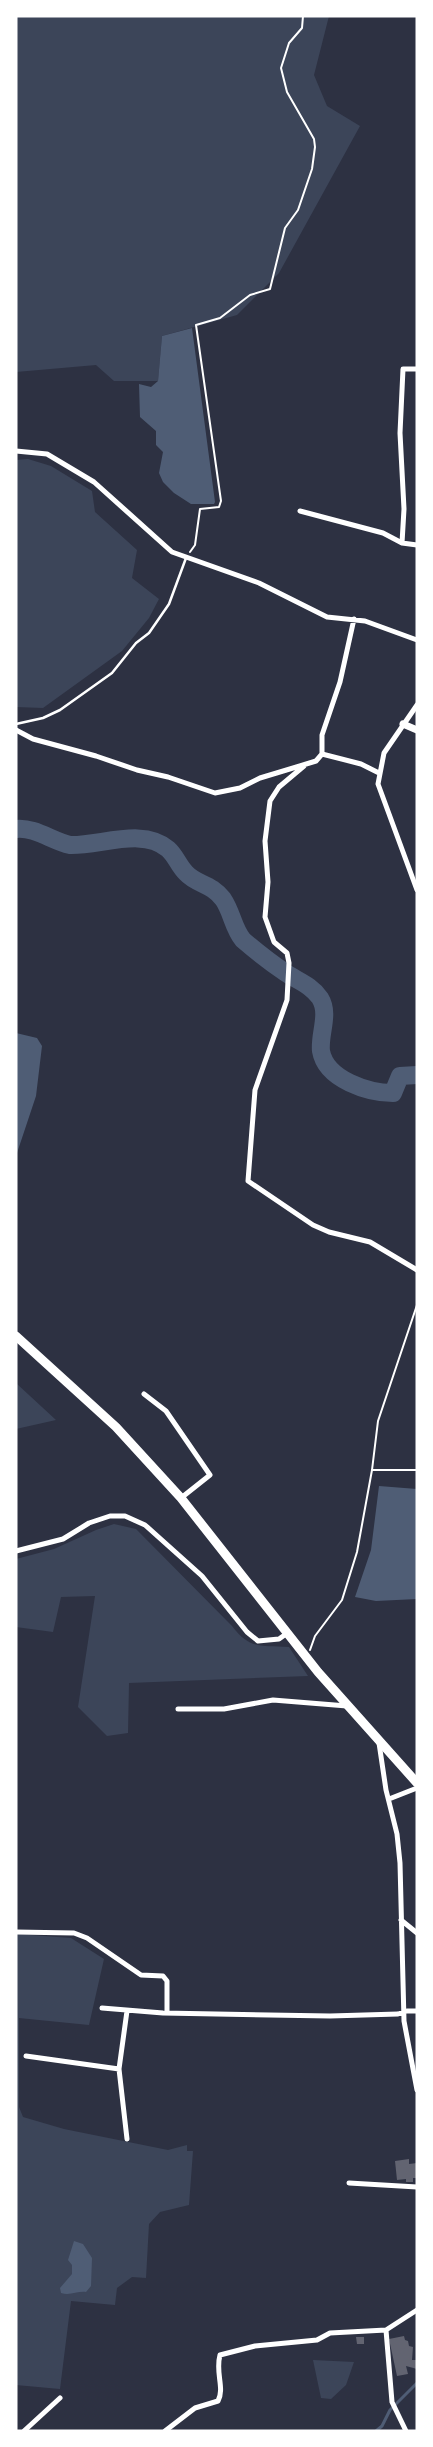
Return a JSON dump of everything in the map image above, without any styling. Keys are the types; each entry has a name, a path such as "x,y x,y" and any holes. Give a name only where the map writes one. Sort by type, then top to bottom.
{"main road":[{"path":"16,1336 116,1427 181,1498 286,1634 347,1706 417,1783"}],"street":[{"path":"402,543 404,509 400,433 403,369 417,368"},
{"path":"16,451 47,454 94,482 172,552 259,583 327,617 365,621 417,640"},
{"path":"300,511 383,533 402,543 417,545"},
{"path":"16,730 33,739 96,756 137,770 168,777 215,793 240,788 260,778 304,766 316,761 322,754 322,735 340,682 354,619"},
{"path":"417,706 384,753 378,784 417,890"},
{"path":"404,724 417,730"},
{"path":"322,754 361,764 379,773"},
{"path":"304,766 279,786 270,801 265,841 268,882 265,917 274,942 287,953 289,963 287,1000 256,1090 248,1181 313,1225 329,1232 370,1242 417,1270"},
{"path":"144,1394 166,1411 210,1475 181,1498"},
{"path":"16,1551 63,1539 89,1522 103,1518 125,1516 145,1525 202,1576 247,1632 258,1641 279,1639 286,1634"},
{"path":"178,1709 224,1709 273,1700 347,1706"},
{"path":"379,1740 389,1799 398,1834 404,2012 411,2067 417,2090"},
{"path":"389,1799 417,1788"},
{"path":"401,1920 417,1933"},
{"path":"16,1932 74,1933 86,1938 141,1975 163,1976 167,1981 167,2012"},
{"path":"102,2008 167,2012 330,2016 398,2014 417,2011"},
{"path":"127,2010 119,2069 127,2138"},
{"path":"26,2056 119,2069"},
{"path":"349,2183 417,2186"},
{"path":"164,2431 195,2408 218,2400 221,2394 216,2366 220,2355 255,2346 317,2340 330,2334 386,2330 417,2310"},
{"path":"386,2330 392,2402 395,2412 406,2431"},
{"path":"24,2431 60,2398"}],"lane":[{"path":"16,724 43,718 60,710 112,672 136,643 149,632 169,604 186,557"}],"path":[{"path":"186,557 195,545 200,509 219,507 221,501 196,325 220,318 250,295 270,289 285,228 298,210 312,170 314,140 287,92 281,68 289,43 302,28 303,16"},
{"path":"307,1659 315,1636 342,1600 357,1552 372,1470 378,1421 417,1305"},
{"path":"372,1470 417,1470"}],"shaded area":[{"path":"16,16 329,16 314,75 327,106 360,126 279,273 237,315 162,336 158,381 114,381 96,365 16,372"},
{"path":"192,328 214,504 191,504 174,493 163,482 159,473 163,452 156,445 156,431 140,417 139,384 151,387 158,381 162,336"},
{"path":"28,459 51,466 92,491 95,512 137,550 132,578 159,599 149,618 122,651 43,708 16,707 16,460"},
{"path":"16,1033 37,1038 42,1046 36,1096 16,1156"},
{"path":"16,1383 56,1420 16,1429"},
{"path":"379,1486 417,1489 417,1599 376,1601 355,1597 371,1550"},
{"path":"114,1524 136,1529 245,1639 257,1645 289,1647 308,1676 129,1683 128,1733 107,1736 78,1707 95,1596 61,1597 53,1632 16,1627 16,1559 54,1549"},
{"path":"16,1934 71,1938 104,1959 89,2025 19,2018 19,2107 23,2117 64,2129 168,2150 187,2145 187,2151 193,2151 189,2205 160,2212 149,2224 146,2278 132,2277 117,2288 115,2305 71,2301 60,2389 16,2385"},
{"path":"74,2241 83,2244 92,2258 91,2286 86,2292 64,2294 61,2293 60,2288 72,2274 72,2265 68,2260"},
{"path":"313,2360 354,2362 346,2385 331,2399 321,2398"}],"building":[{"path":"409,2159 409,2164 417,2163 417,2178 413,2178 413,2182 406,2182 406,2179 397,2180 395,2161"},
{"path":"404,2336 409,2346 413,2347 412,2360 417,2360 417,2369 406,2366 408,2374 397,2376 389,2339"},
{"path":"356,2337 364,2337 364,2344 357,2344"}],"waterway":[{"path":"16,829 37,832 70,845 134,838 146,839 168,849 190,877 214,890 223,899 243,940 286,973 308,986 320,998 324,1011 321,1051 331,1070 350,1083 372,1091 393,1093 400,1076 417,1075"},
{"path":"376,2431 382,2426 390,2410 417,2383"}]}
